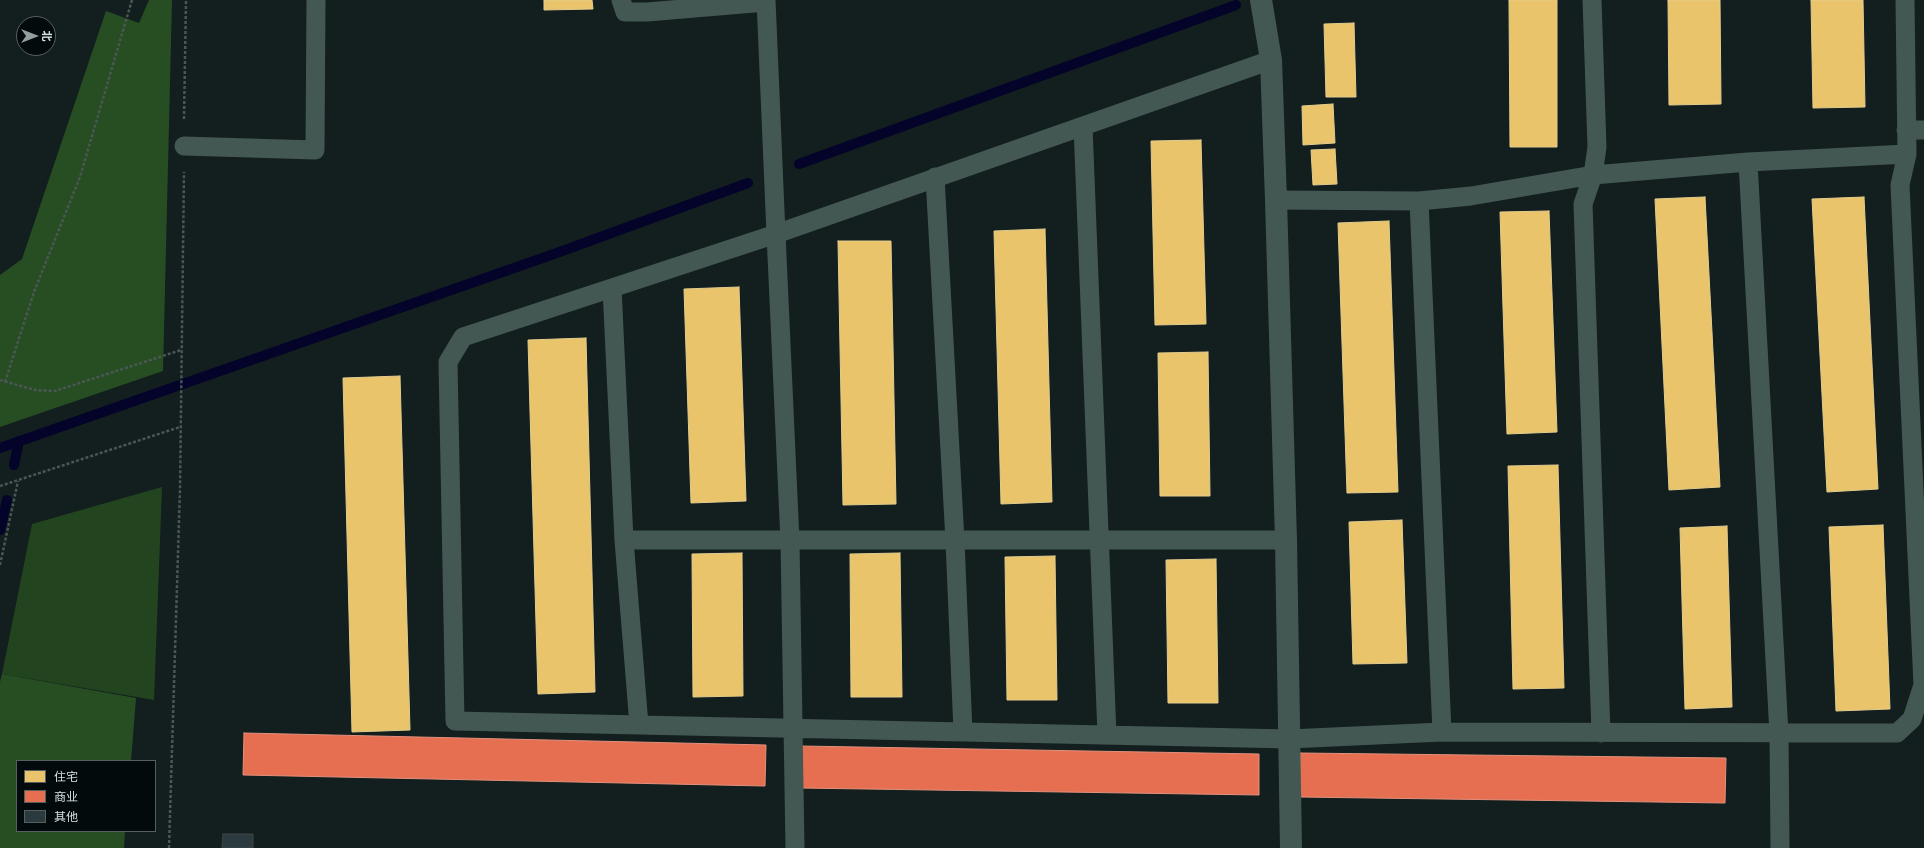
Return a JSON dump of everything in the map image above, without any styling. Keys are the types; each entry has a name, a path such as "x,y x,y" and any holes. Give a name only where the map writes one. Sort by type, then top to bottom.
{"street":[{"path":"1261,0 1271,60 1286,540 1292,848"}],"lane":[{"path":"184,146 315,150 316,0"},
{"path":"621,0 625,12 647,12 766,1 790,541 795,848"},
{"path":"1592,0 1597,147 1593,175 1583,204 1601,733"},
{"path":"1271,60 776,234 463,337 448,362 455,721 1289,739 1442,732 1778,734 1897,733 1912,719 1923,685 1900,185 1907,154 1915,130 1905,0"},
{"path":"1083,126 1107,735"},
{"path":"1276,200 1418,201 1471,196 1593,175 1748,162 1907,154"},
{"path":"1748,162 1778,734 1780,848"},
{"path":"935,177 955,540 963,732"},
{"path":"1418,201 1442,732"},
{"path":"612,288 624,540 639,725"},
{"path":"624,540 1286,540"}],"path":[{"path":"5,382 34,292 80,177 132,0"},
{"path":"169,848 181,401 186,0"},
{"path":"0,380 35,390 55,391 181,350"},
{"path":"0,486 180,426"},
{"path":"0,565 18,480"}],"green space":[{"path":"149,0 172,0 163,371 0,427 0,275 22,259 106,11 139,23"},
{"path":"162,487 154,700 2,674 32,524"},
{"path":"2,674 136,698 131,760 16,760 16,832 125,832 124,848 0,848 0,682"}],"building: 住宅":[{"path":"544,0 592,0 593,9 544,10"},
{"path":"1509,0 1557,0 1557,147 1510,147"},
{"path":"1668,0 1720,0 1721,104 1669,105"},
{"path":"1811,0 1863,0 1865,107 1813,108"},
{"path":"1354,23 1356,97 1326,97 1324,24"},
{"path":"1333,104 1335,143 1303,145 1302,106"},
{"path":"1201,140 1206,324 1155,325 1151,141"},
{"path":"1335,149 1337,184 1313,185 1311,150"},
{"path":"1705,197 1720,487 1669,490 1655,199"},
{"path":"1864,197 1878,489 1827,492 1812,199"},
{"path":"1549,211 1557,432 1507,434 1500,212"},
{"path":"1389,221 1398,492 1347,493 1338,223"},
{"path":"1045,229 1052,502 1001,504 994,231"},
{"path":"838,241 891,241 896,504 843,505"},
{"path":"739,287 746,501 691,503 684,289"},
{"path":"586,338 595,692 538,694 528,340"},
{"path":"1208,352 1210,496 1160,496 1158,353"},
{"path":"400,376 410,730 352,732 343,378"},
{"path":"1558,465 1564,688 1513,689 1508,466"},
{"path":"1402,520 1407,663 1353,664 1349,522"},
{"path":"1883,525 1890,709 1836,711 1829,527"},
{"path":"1727,526 1732,707 1685,709 1680,528"},
{"path":"742,553 743,696 693,697 692,554"},
{"path":"900,553 902,697 851,697 850,554"},
{"path":"1055,556 1057,700 1007,700 1005,557"},
{"path":"1216,559 1218,703 1168,703 1166,560"}],"building: 商业":[{"path":"244,733 766,745 765,786 243,775"},
{"path":"801,746 1259,754 1259,795 800,788"},
{"path":"1300,753 1726,758 1725,803 1300,797"}],"building: 其他":[{"path":"223,834 253,834 253,848 222,848"}],"waterway":[{"path":"799,164 1236,5"},
{"path":"0,448 554,254 748,183"},
{"path":"14,465 19,441"},
{"path":"0,530 7,500"}]}
